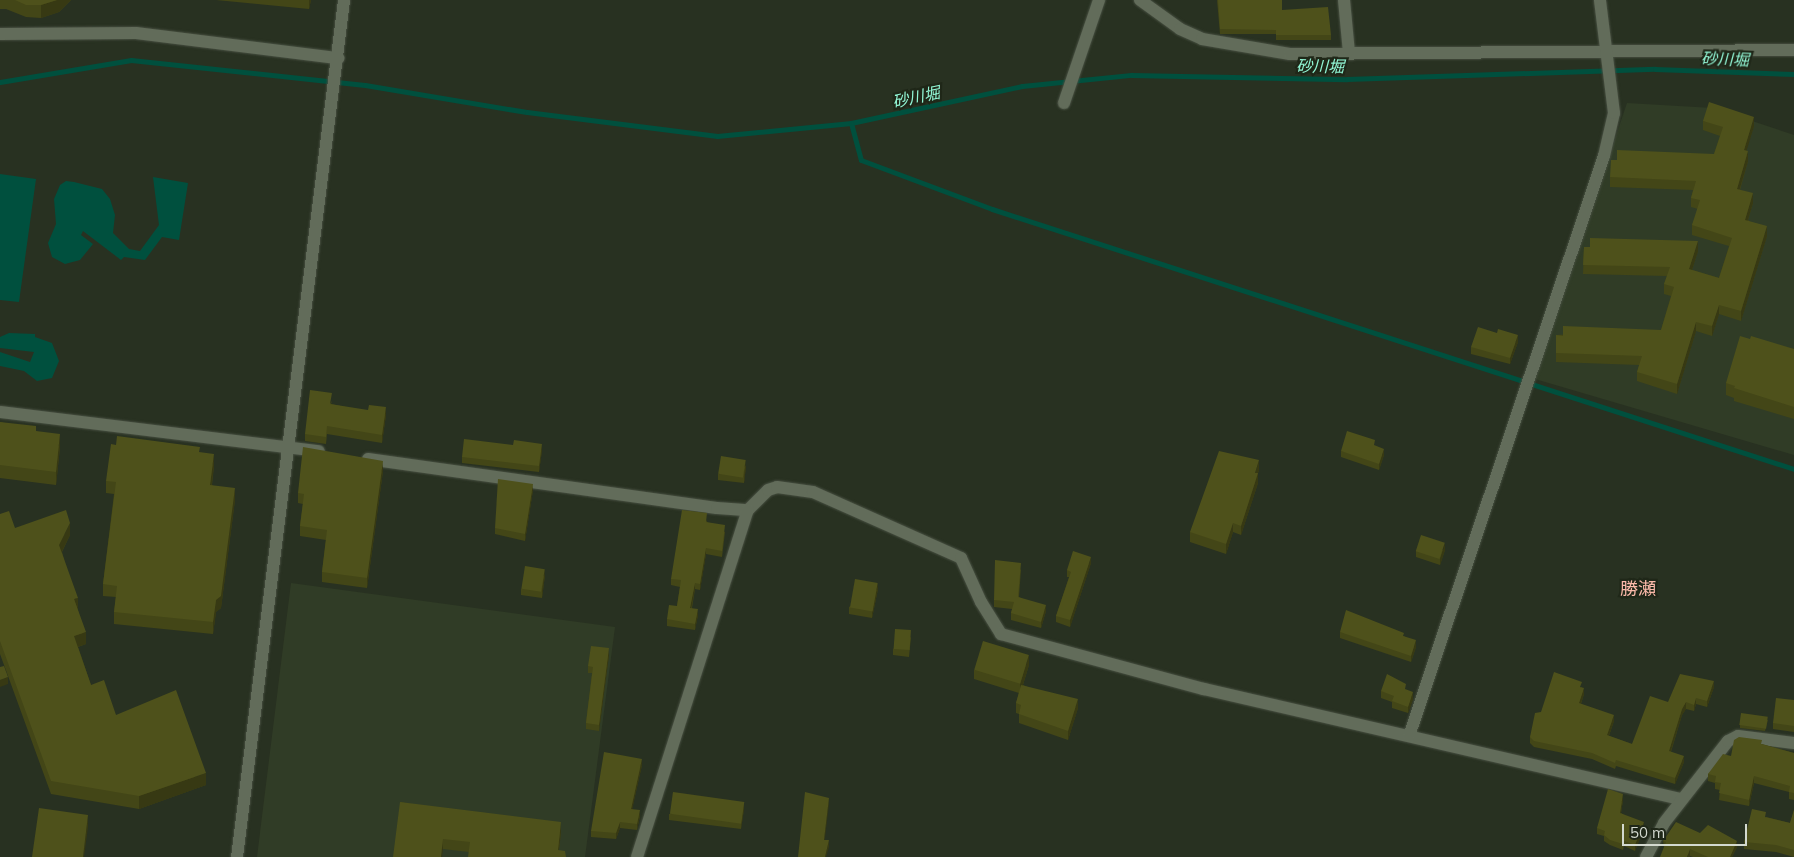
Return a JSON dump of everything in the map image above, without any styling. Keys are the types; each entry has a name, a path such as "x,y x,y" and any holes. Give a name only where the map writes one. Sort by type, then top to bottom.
{"street":[{"path":"237,857 332,111 344,0"},
{"path":"1064,104 1099,0"},
{"path":"1140,0 1180,29 1202,40 1290,54 1604,50 1794,50"},
{"path":"1344,0 1349,53"},
{"path":"1409,736 1604,156 1614,113 1604,50 1600,0"},
{"path":"0,34 136,32 337,64"},
{"path":"0,412 331,453"},
{"path":"351,456 748,510"},
{"path":"637,857 748,510 768,490 777,487 813,492 961,558 981,602 1001,634 1204,689 1682,800"},
{"path":"1646,857 1664,823 1728,741 1738,736 1794,743"}],"shaded area":[{"path":"1627,103 1713,108 1794,135 1794,455 1535,379"},
{"path":"291,583 615,627 585,857 257,857"}],"water":[{"path":"0,174 36,179 19,302 0,300"},
{"path":"153,177 188,183 179,240 162,237 145,260 124,257 121,260 83,231 81,235 93,244 80,260 65,264 52,257 48,243 56,224 54,199 60,185 66,181 102,189 110,199 115,215 113,233 129,249 140,251 159,225"},
{"path":"9,333 35,334 35,337 52,343 59,361 52,378 37,381 24,371 0,366 0,352 30,362 34,352 0,348 0,337"}],"building":[{"path":"15,0 57,0 41,5 26,5"},
{"path":"1218,0 1282,0 1282,10 1328,7 1331,35 1276,35 1276,30 1220,29"},
{"path":"1709,102 1754,117 1744,150 1748,151 1737,189 1753,193 1745,220 1767,226 1741,311 1719,305 1712,326 1696,322 1677,384 1637,372 1642,356 1556,353 1556,335 1563,336 1563,326 1661,330 1674,287 1664,284 1670,267 1583,265 1584,247 1590,247 1590,238 1698,241 1689,269 1719,278 1732,238 1692,225 1700,200 1691,198 1696,181 1610,177 1611,160 1617,160 1617,150 1714,154 1723,127 1703,121"},
{"path":"1478,327 1497,333 1498,329 1518,335 1510,358 1471,347"},
{"path":"1740,336 1750,339 1751,336 1794,349 1794,407 1734,388 1735,386 1726,383"},
{"path":"310,390 332,393 330,404 368,410 369,405 386,407 382,435 327,426 326,437 305,434"},
{"path":"0,422 36,426 36,431 60,434 56,472 0,465"},
{"path":"1347,431 1375,440 1374,445 1384,449 1379,464 1341,451"},
{"path":"117,436 200,447 199,452 214,454 210,485 235,488 221,596 216,600 213,622 114,612 117,586 103,584 116,482 106,481 111,444 116,445"},
{"path":"464,439 513,445 514,440 542,444 539,466 462,457"},
{"path":"303,447 383,461 367,578 322,572 327,530 300,526 304,494 298,493"},
{"path":"1219,451 1259,460 1255,473 1258,473 1241,526 1233,523 1226,544 1190,532"},
{"path":"721,456 746,460 743,478 718,474"},
{"path":"498,479 533,484 525,534 495,528"},
{"path":"66,510 70,523 59,545 78,598 74,599 86,632 74,636 91,685 104,680 116,715 176,690 206,773 139,796 51,781 0,641 0,514 9,511 15,528"},
{"path":"682,510 707,513 706,522 725,525 722,551 706,548 700,584 695,583 690,608 698,609 695,624 667,619 669,605 677,606 681,580 671,579"},
{"path":"1421,535 1445,543 1440,559 1416,551"},
{"path":"1073,551 1091,557 1070,620 1056,616 1071,572 1067,570"},
{"path":"995,560 1021,563 1018,597 1046,605 1041,622 1011,613 1014,602 994,600"},
{"path":"525,566 545,569 541,592 521,589"},
{"path":"855,579 878,583 873,612 850,608"},
{"path":"1346,610 1404,633 1403,636 1416,640 1411,656 1340,632"},
{"path":"895,629 911,630 910,650 894,649"},
{"path":"983,641 1029,655 1020,684 974,670"},
{"path":"591,646 609,648 599,725 586,723 593,667 588,666"},
{"path":"4,666 8,677 0,680 0,667"},
{"path":"1554,672 1582,682 1580,687 1584,688 1579,703 1614,715 1607,735 1632,744 1650,696 1668,702 1680,674 1714,681 1707,701 1696,698 1694,705 1686,702 1682,709 1669,751 1684,756 1675,778 1616,760 1615,763 1592,753 1534,741 1530,737 1535,713 1541,712"},
{"path":"1387,674 1406,684 1405,689 1413,692 1408,707 1392,701 1394,696 1381,691"},
{"path":"1021,685 1078,699 1068,731 1019,714 1021,705 1016,703"},
{"path":"1776,698 1794,700 1794,726 1773,723"},
{"path":"1741,713 1768,717 1766,729 1739,725"},
{"path":"1739,737 1762,740 1761,744 1794,753 1794,793 1789,792 1790,786 1754,776 1749,800 1719,793 1721,783 1715,782 1716,776 1708,774 1723,754 1731,756 1734,740"},
{"path":"604,752 642,759 631,809 640,810 637,824 620,822 616,833 591,831"},
{"path":"1608,789 1623,794 1620,813 1644,822 1635,845 1624,841 1623,844 1610,840 1604,835 1605,831 1597,828"},
{"path":"673,792 744,802 741,824 670,814"},
{"path":"805,792 829,798 824,840 829,840 825,857 798,857"},
{"path":"400,802 561,822 558,850 565,851 566,857 468,857 470,842 443,839 441,857 393,857"},
{"path":"39,808 88,815 83,857 32,857"},
{"path":"1752,809 1766,812 1765,817 1790,823 1794,810 1794,850 1776,845 1744,842"},
{"path":"1676,822 1700,833 1708,825 1737,841 1730,857 1708,857 1690,849 1687,857 1660,857 1666,842 1663,841"}],"waterway":[{"name":"砂川堀","path":"0,82 131,60 365,85 527,112 717,136 851,123 1022,86 1131,75 1347,79 1655,69 1794,74"},
{"path":"851,123 861,160 992,209 1794,469"}],"district":[{"name":"勝瀬","path":"1638,589"}]}
